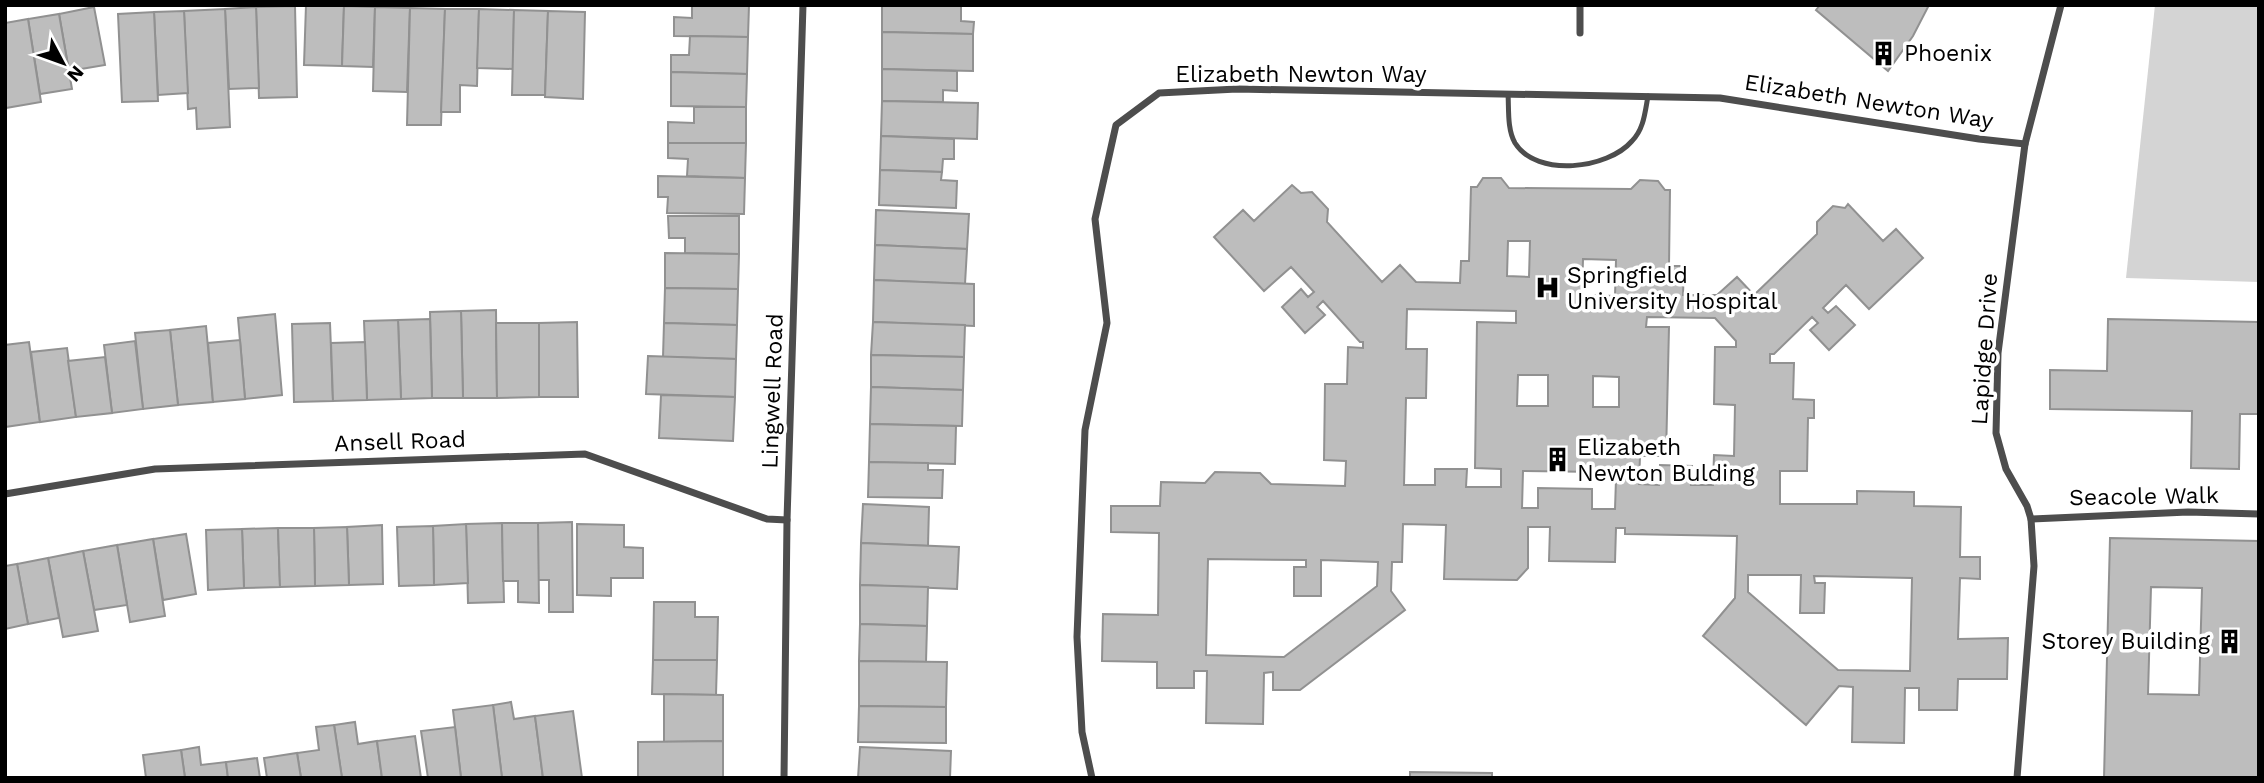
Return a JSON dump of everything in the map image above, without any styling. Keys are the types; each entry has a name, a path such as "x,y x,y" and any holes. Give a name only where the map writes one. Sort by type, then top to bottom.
{"street":[{"name":"Lingwell Road","path":"784,778 787,520 803,5"},
{"path":"1580,5 1580,33"},
{"name":"Lapidge Drive","path":"2017,778 2035,566 2031,519 2006,469 1996,433 1998,354 2025,144 2061,5"},
{"name":"Elizabeth Newton Way","path":"1092,778 1082,732 1077,637 1085,430 1107,323 1095,219 1116,125 1159,93 1237,89 1720,98 2025,144"},
{"name":"Ansell Road","path":"5,494 155,469 585,454 767,519 787,520"},
{"name":"Seacole Walk","path":"2031,519 2188,512 2259,514"}],"lane":[{"path":"1508,94 1510,128 1516,144 1528,155 1544,162 1570,166 1595,163 1618,154 1633,141 1642,126 1648,96"}],"shaded area":[{"path":"2155,5 2259,5 2259,282 2126,278"}],"building":[{"path":"306,5 344,6 342,66 304,65"},
{"path":"692,5 749,5 748,37 674,36 674,17 692,18"},
{"path":"882,5 961,5 961,21 974,22 973,34 882,32"},
{"name":"Phoenix","path":"1820,5 1929,5 1913,36 1888,71 1816,10"},
{"path":"295,6 297,97 259,98 256,7"},
{"path":"344,6 375,7 373,67 342,66"},
{"path":"94,7 105,65 69,71 59,14"},
{"path":"256,7 259,88 229,89 225,9"},
{"path":"375,7 410,8 407,92 373,91"},
{"path":"410,8 445,9 441,125 407,125"},
{"path":"225,9 230,127 197,129 196,108 188,109 184,11"},
{"path":"445,9 479,9 477,86 460,85 460,112 441,112"},
{"path":"479,9 514,10 513,69 477,68"},
{"path":"514,10 548,11 545,95 512,95"},
{"path":"184,11 188,93 158,95 154,12"},
{"path":"548,11 585,12 583,99 545,97"},
{"path":"154,12 158,101 122,102 118,14"},
{"path":"59,14 72,89 40,94 28,19"},
{"path":"28,19 41,102 6,108 5,23"},
{"path":"882,32 973,34 973,71 882,69"},
{"path":"690,36 748,37 747,74 671,72 671,55 689,55"},
{"path":"882,69 957,71 957,91 943,90 943,102 882,101"},
{"path":"671,72 747,74 746,107 671,106"},
{"path":"882,101 978,103 977,139 881,136"},
{"path":"694,107 746,107 746,143 668,143 668,122 694,123"},
{"path":"881,136 954,139 954,159 943,159 942,172 880,170"},
{"path":"668,143 746,143 745,178 687,176 688,159 668,158"},
{"path":"880,170 942,172 941,180 957,181 956,208 879,205"},
{"path":"658,176 745,178 744,214 667,213 668,197 658,197"},
{"name":"Elizabeth Newton Bulding","path":"1483,178 1501,178 1509,188 1631,189 1640,180 1658,181 1665,190 1670,190 1669,266 1684,266 1683,295 1717,295 1737,277 1754,295 1817,234 1817,222 1833,206 1845,208 1848,204 1883,241 1896,229 1923,258 1869,309 1846,285 1823,308 1828,313 1836,306 1855,325 1829,350 1810,330 1818,323 1812,317 1774,354 1770,354 1770,363 1794,363 1793,399 1814,400 1814,418 1808,418 1807,471 1780,471 1780,504 1857,504 1857,491 1914,492 1914,506 1961,507 1960,557 1980,557 1980,579 1960,578 1958,639 2008,638 2007,679 1958,679 1957,710 1919,710 1919,688 1905,688 1904,743 1852,742 1853,687 1839,686 1806,725 1703,636 1735,598 1737,536 1625,534 1625,528 1616,528 1615,562 1549,561 1550,527 1528,527 1528,568 1517,580 1444,579 1446,525 1403,524 1402,562 1392,562 1391,591 1405,610 1300,690 1273,690 1273,672 1264,673 1263,724 1206,723 1207,671 1194,671 1194,688 1157,688 1157,662 1102,661 1103,614 1158,615 1159,533 1111,532 1111,506 1160,506 1161,482 1205,483 1215,472 1260,473 1271,484 1345,486 1346,461 1324,460 1325,384 1347,384 1348,347 1363,348 1363,342 1360,342 1323,301 1317,307 1325,315 1305,333 1282,307 1301,289 1308,297 1314,292 1291,267 1264,291 1214,237 1243,210 1254,221 1292,185 1301,193 1312,192 1328,209 1327,222 1382,282 1400,265 1416,282 1460,283 1461,261 1469,261 1471,187 1477,187","holes":["1508,241 1530,241 1529,277 1507,276","1583,259 1616,260 1615,296 1582,295","1407,309 1516,311 1516,323 1477,322 1475,468 1501,469 1501,487 1466,487 1467,469 1435,469 1435,485 1404,485 1406,398 1426,398 1427,349 1406,349","1647,317 1715,318 1736,341 1736,347 1715,347 1714,404 1735,405 1734,456 1714,455 1713,485 1691,485 1692,466 1660,465 1659,485 1639,484 1640,456 1666,456 1669,327 1646,327","1518,375 1548,375 1548,406 1517,406","1593,376 1619,377 1619,407 1593,407","1523,471 1601,472 1616,479 1615,509 1592,509 1592,489 1538,488 1538,508 1522,508","1208,559 1306,560 1306,567 1294,567 1294,596 1321,596 1321,560 1378,562 1377,586 1284,657 1206,655","1748,575 1801,575 1800,613 1824,613 1825,583 1815,583 1814,576 1912,578 1910,671 1838,670 1748,592"]},
{"path":"876,210 969,214 967,249 875,245"},
{"path":"668,216 739,216 739,254 685,253 685,238 669,238"},
{"path":"875,245 967,249 965,284 874,280"},
{"path":"665,253 739,254 738,289 665,288"},
{"path":"874,280 974,284 974,326 873,322"},
{"path":"665,288 738,289 737,325 664,323"},
{"path":"496,310 497,398 463,398 461,311"},
{"path":"461,311 463,398 432,398 430,312"},
{"path":"275,314 282,395 245,399 238,318"},
{"path":"430,319 432,398 401,399 398,320"},
{"path":"2108,319 2259,322 2259,414 2240,414 2239,469 2191,468 2192,411 2050,409 2050,370 2107,371"},
{"path":"398,320 401,399 367,400 364,321"},
{"path":"577,322 578,397 539,397 539,323"},
{"path":"873,322 965,325 964,357 871,355"},
{"path":"330,323 333,401 294,402 292,324"},
{"path":"496,323 539,323 539,397 497,398"},
{"path":"664,323 737,325 736,359 663,357"},
{"path":"206,326 213,402 178,405 170,330"},
{"path":"170,330 178,405 143,409 135,333"},
{"path":"240,340 245,399 213,402 208,343"},
{"path":"135,341 143,409 112,413 104,345"},
{"path":"29,342 40,422 5,427 5,345"},
{"path":"365,342 367,400 333,401 331,343"},
{"path":"67,348 76,417 40,422 31,352"},
{"path":"871,355 964,357 963,390 871,387"},
{"path":"648,356 736,359 735,397 646,394"},
{"path":"105,357 112,413 76,417 68,361"},
{"path":"871,387 963,390 962,426 870,424"},
{"path":"661,395 735,397 733,441 659,438"},
{"path":"870,424 956,426 955,464 869,462"},
{"path":"869,462 928,463 928,470 943,470 942,498 868,497"},
{"path":"863,504 929,507 928,546 861,543"},
{"path":"572,522 573,612 549,612 549,580 538,580 538,523"},
{"path":"502,523 504,602 468,603 466,524"},
{"path":"502,523 538,523 539,603 518,602 518,581 503,581"},
{"path":"466,524 468,583 434,585 433,526"},
{"path":"577,524 624,525 624,547 643,548 643,578 611,578 611,596 577,595"},
{"path":"382,525 383,584 349,585 347,527"},
{"path":"433,526 434,585 399,586 397,527"},
{"path":"347,527 349,585 315,586 314,528"},
{"path":"278,528 280,587 244,588 242,529"},
{"path":"278,528 314,528 315,586 280,587"},
{"path":"242,529 244,588 208,590 206,530"},
{"path":"186,534 196,594 163,600 153,539"},
{"name":"Storey Building","path":"2110,538 2259,541 2259,778 2104,778","holes":["2151,587 2202,588 2199,695 2148,694"]},
{"path":"153,539 165,616 130,622 117,545"},
{"path":"861,543 959,547 957,589 860,585"},
{"path":"117,545 127,605 94,610 83,551"},
{"path":"83,551 98,631 63,637 48,558"},
{"path":"48,558 59,618 28,624 17,564"},
{"path":"17,564 28,624 5,629 5,566"},
{"path":"860,585 928,587 927,626 860,624"},
{"path":"654,602 695,602 695,617 718,617 717,660 653,660"},
{"path":"860,624 927,626 926,662 859,661"},
{"path":"653,660 717,660 716,695 652,694"},
{"path":"859,661 947,662 946,707 859,706"},
{"path":"664,694 723,695 723,741 664,742"},
{"path":"511,702 514,719 535,716 543,778 502,778 493,705"},
{"path":"493,705 502,778 461,778 453,710"},
{"path":"859,706 946,707 946,743 858,742"},
{"path":"573,711 582,778 543,778 535,716"},
{"path":"355,722 358,744 377,741 382,778 342,778 334,725"},
{"path":"334,725 342,778 301,778 297,753 319,750 316,727"},
{"path":"455,727 461,778 428,778 421,731"},
{"path":"415,736 421,778 382,778 377,741"},
{"path":"723,741 723,778 638,778 638,742"},
{"path":"199,747 201,765 226,762 228,778 185,778 181,750"},
{"path":"860,747 951,751 950,778 858,778"},
{"path":"181,750 185,778 146,778 143,755"},
{"path":"297,753 301,778 267,778 264,758"},
{"path":"257,758 260,778 228,778 226,762"},
{"path":"1410,772 1492,773 1492,778 1410,778"}],"place":[{"name":"Phoenix","path":"1884,53"},
{"name":"Springfield University Hospital","path":"1547,288"},
{"name":"Elizabeth Newton Bulding","path":"1557,460"},
{"name":"Storey Building","path":"2230,641"}]}
